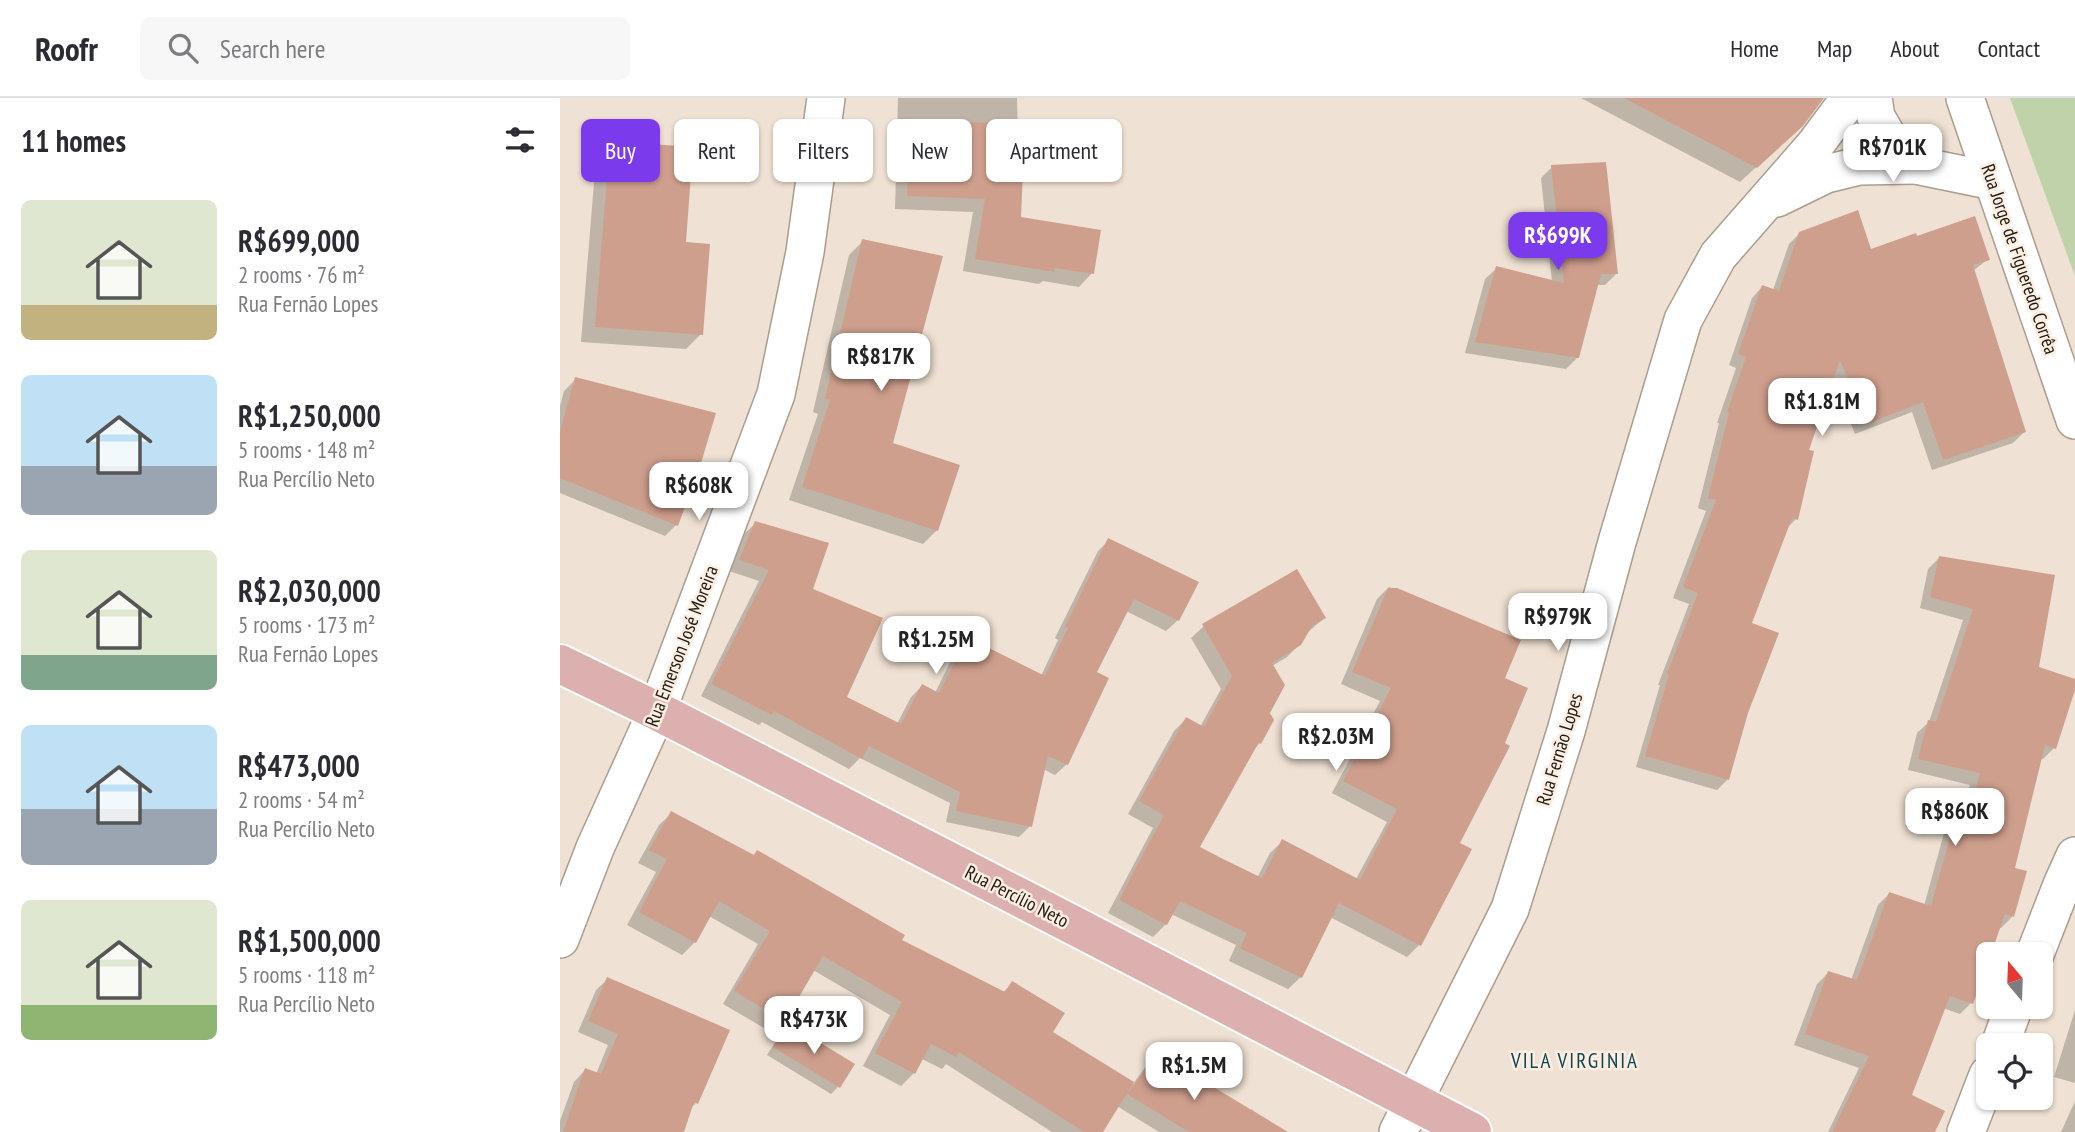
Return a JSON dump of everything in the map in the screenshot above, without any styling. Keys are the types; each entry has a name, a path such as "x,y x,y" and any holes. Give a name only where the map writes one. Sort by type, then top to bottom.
{"main road":[{"name":"Rua Percílio Neto","path":"560,664 657,711 1405,1116 1472,1132"}],"street":[{"name":"Rua Emerson José Moreira","path":"560,939 595,848 657,711 776,394 805,252 826,98"},
{"name":"Rua Fernão Lopes","path":"1405,1116 1510,909 1566,732 1617,542 1683,320 1718,256 1815,145 1850,98"},
{"path":"1874,98 1876,117 1890,141 1914,165"},
{"name":"Rua Jorge de Figueredo Corrêa","path":"1965,98 2075,420"},
{"name":"Rua Fernão Lopes","path":"1760,207 1826,174 1859,166 1914,165 1993,181"},
{"path":"2040,942 2075,856"},
{"path":"1966,1132 1976,1106"}],"green space":[{"path":"2010,98 2075,98 2075,276"}],"building":[{"path":"1624,98 1824,98 1803,126 1757,168"},
{"path":"972,122 986,123 986,182 1023,182 1021,217 1101,230 1094,274 1054,268 1054,272 975,259 985,199 907,196 908,182 972,182"},
{"path":"660,145 674,146 674,182 690,182 686,242 710,244 703,335 595,327 607,182 660,182"},
{"path":"1606,162 1618,274 1601,274 1579,358 1475,342 1496,266 1564,283 1551,165"},
{"path":"1858,210 1871,249 1975,216 1990,260 1973,265 2026,432 1943,460 1923,402 1866,424 1840,360 1809,450 1814,451 1798,520 1792,518 1752,623 1779,633 1748,713 1729,780 1645,756 1669,675 1667,674 1698,593 1683,587 1716,500 1708,498 1729,413 1727,412 1746,357 1738,354 1762,285 1779,291 1799,232"},
{"path":"862,239 943,256 893,443 960,465 938,531 802,487 830,400 825,399"},
{"path":"575,377 716,413 678,526 560,478 560,432"},
{"path":"755,521 829,543 813,589 883,618 847,697 901,724 922,684 939,693 967,637 1045,676 1068,628 1065,627 1108,538 1199,582 1179,621 1134,599 1097,672 1109,678 1068,765 1048,756 1032,827 956,811 960,792 869,746 862,759 774,711 772,715 711,684 769,570 739,560"},
{"path":"1939,556 2055,575 2039,667 2075,679 2075,690 2056,749 2045,745 2015,868 2027,871 2014,917 2005,914 1995,942 1976,942 1976,995 1973,1004 1950,996 1912,1095 1945,1111 1935,1132 1832,1132 1869,1056 1805,1034 1828,971 1857,980 1889,892 1931,906 1955,819 1968,823 1980,773 1918,759 1928,720 1936,722 1973,609 1930,597"},
{"path":"1297,569 1326,618 1312,626 1301,645 1272,663 1285,685 1270,713 1274,720 1200,847 1221,858 1262,878 1282,839 1360,880 1397,809 1343,781 1391,688 1352,672 1388,588 1397,588 1521,640 1505,678 1528,688 1505,743 1510,746 1460,843 1472,849 1421,946 1339,903 1302,978 1240,948 1247,933 1180,901 1167,925 1119,900 1164,815 1139,801 1186,717 1204,727 1232,676 1202,624"},
{"path":"671,811 754,855 757,850 905,935 902,940 1005,992 1012,981 1065,1013 1053,1032 1134,1082 1103,1132 1084,1132 959,1052 956,1057 931,1044 915,1074 875,1053 902,1002 823,956 785,1021 734,991 770,931 719,901 696,943 639,912 667,859 649,850"},
{"path":"607,977 730,1030 698,1104 694,1102 684,1132 563,1132 585,1068 601,1074 618,1034 588,1021"},
{"path":"788,1023 855,1064 840,1088 773,1047"},
{"path":"1157,1053 1288,1132 1189,1132 1127,1094"}],"district":[{"name":"VILA VIRGINIA","path":"1575,1060"}]}
